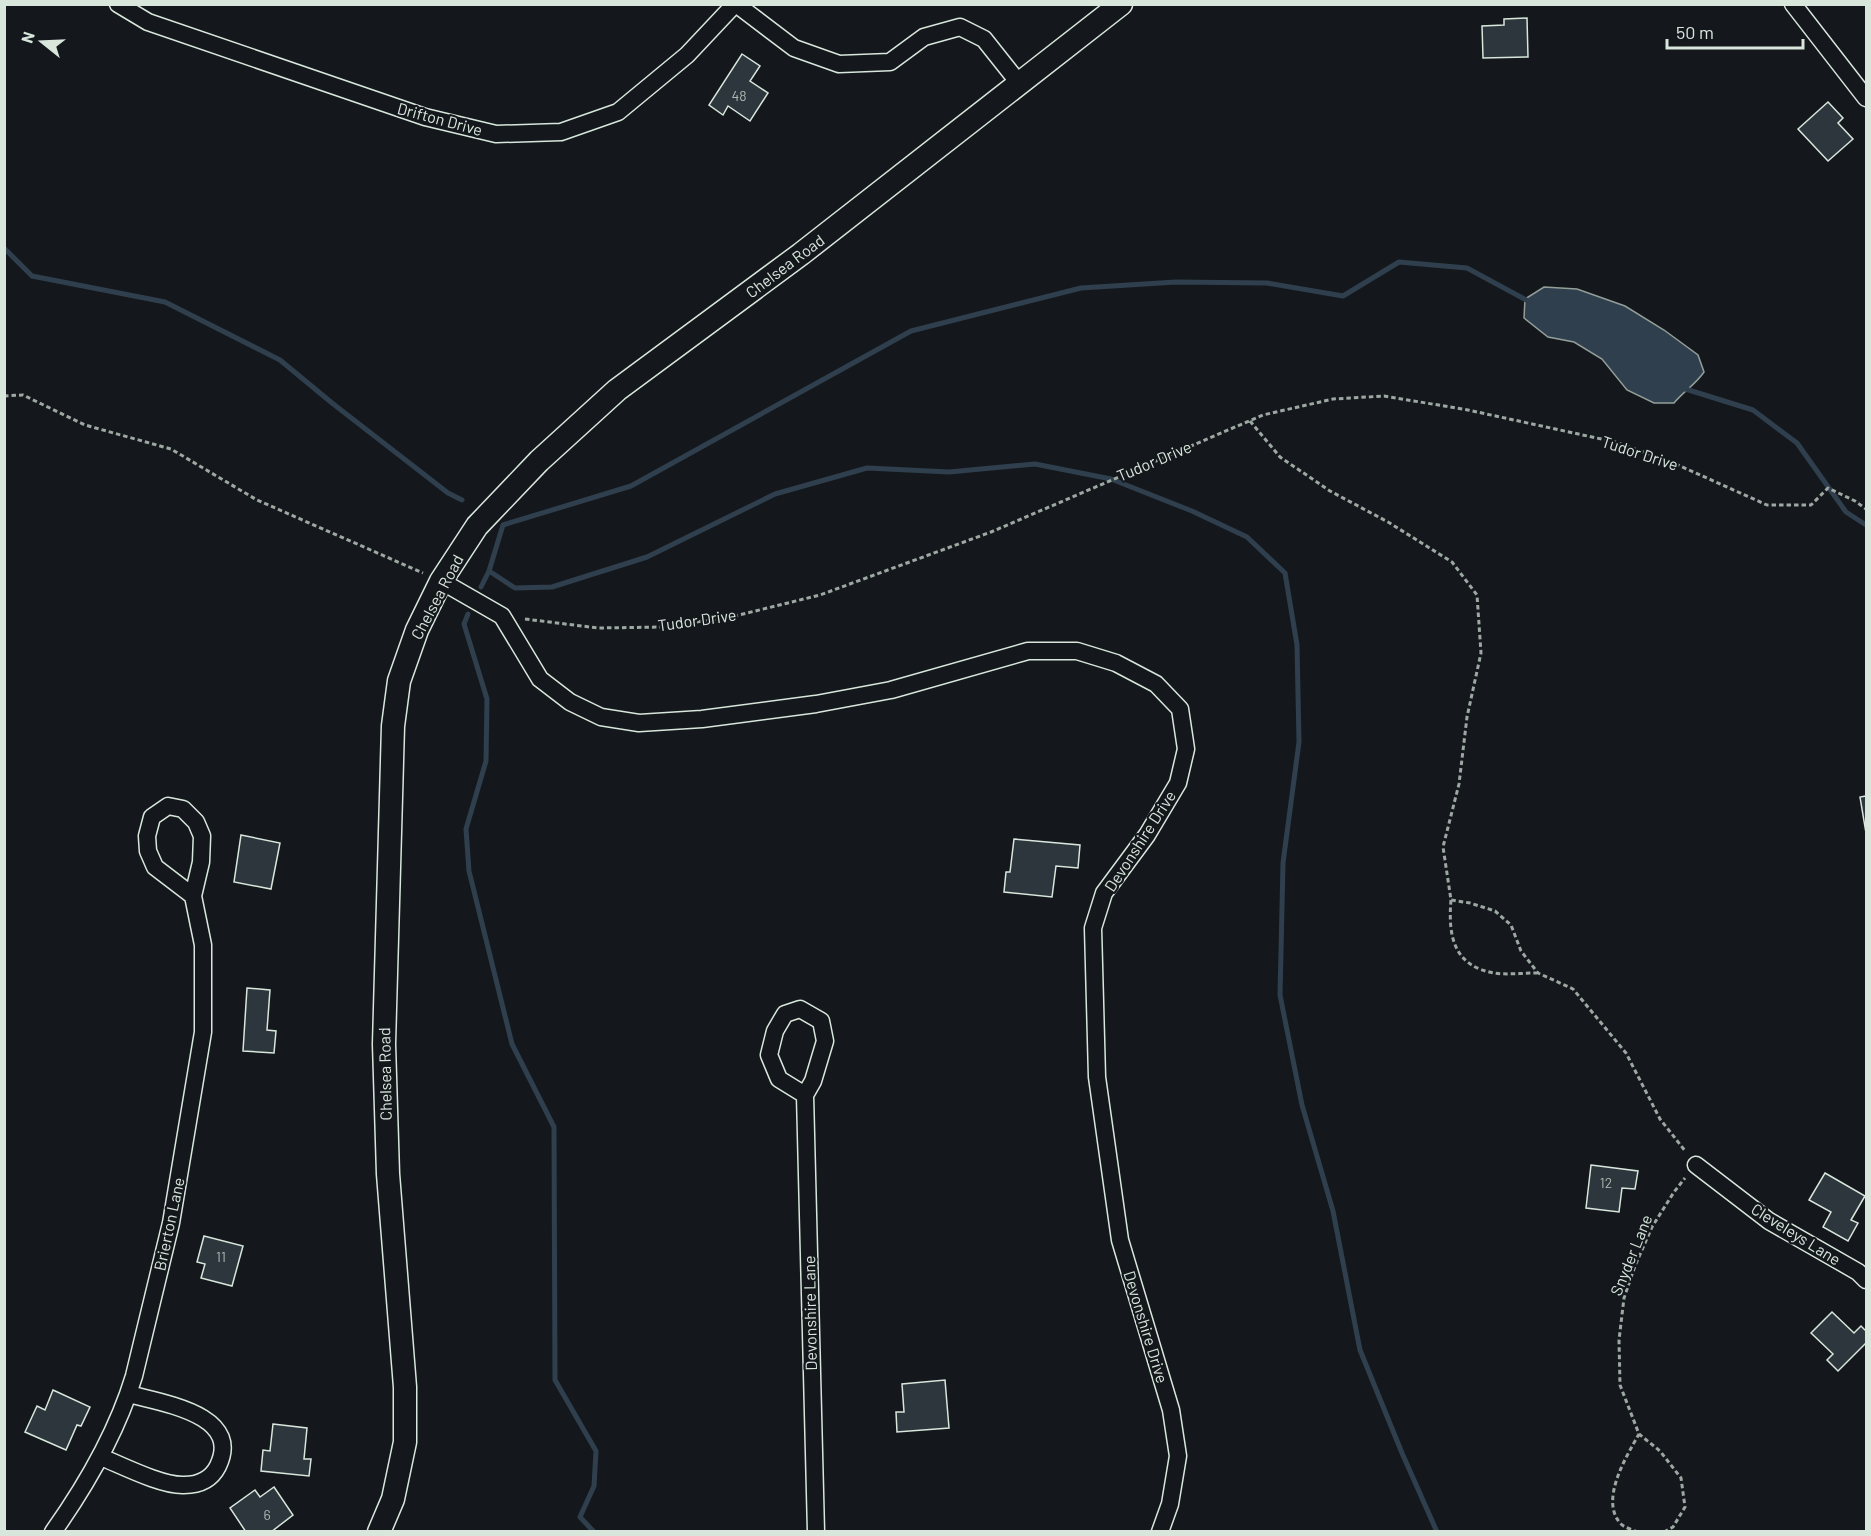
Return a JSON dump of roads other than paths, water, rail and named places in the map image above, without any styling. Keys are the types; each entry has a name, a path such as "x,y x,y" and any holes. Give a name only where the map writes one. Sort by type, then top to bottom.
{"street":[{"name":"Drifton Drive","path":"118,4 148,22 425,117 496,134 561,132 618,112 687,55 735,4 794,48 839,64 890,62 924,37 960,27 984,39 1019,83"},
{"name":"Chelsea Road","path":"379,1532 393,1499 405,1442 405,1387 388,1174 384,1044 393,726 399,681 417,630 441,581 477,526 539,461 617,390 801,254 1121,4"},
{"path":"1792,4 1866,98"},
{"name":"Devonshire Drive","path":"441,581 502,616 540,679 570,702 601,717 639,723 702,719 816,704 891,690 1028,651 1077,651 1116,663 1156,684 1180,710 1186,749 1178,783 1147,835 1104,893 1093,928 1096,1077 1120,1240 1171,1410 1178,1456 1170,1504 1160,1532"},
{"name":"Brierton Lane","path":"53,1532 101,1457 129,1394 171,1223 203,1032 203,945 193,896 201,862 202,836 196,822 183,809 168,806 152,817 147,836 148,851 155,867 193,896"},
{"name":"Devonshire Lane","path":"805,1095 779,1078 770,1055 775,1031 785,1014 800,1009 821,1021 825,1041 813,1081 805,1095 816,1532"},
{"name":"Cleveleys Lane","path":"1696,1165 1769,1221 1864,1271"},
{"path":"101,1457 168,1483 184,1485 201,1483 213,1476 219,1464 223,1447 218,1432 210,1422 199,1415 129,1394"}],"water":[{"path":"1544,287 1577,289 1625,306 1664,330 1698,355 1704,372 1674,403 1654,403 1627,390 1602,359 1574,342 1548,337 1524,318 1525,299"}],"waterway":[{"path":"4,248 32,276 165,302 280,360 448,493 462,500"},
{"path":"1437,1532 1360,1350 1333,1211 1302,1105 1280,995 1283,863 1299,742 1297,645 1285,573 1247,537 1192,511 1111,479 1035,464 949,472 867,468 775,494 647,557 552,587 515,588 489,571 503,525 631,486 911,331 1081,288 1176,282 1267,283 1343,296 1399,262 1467,268 1530,302"},
{"path":"1679,387 1753,410 1797,443 1846,512 1866,525"},
{"path":"481,587 489,571"},
{"path":"468,614 464,624 487,699 486,761 466,829 469,871 512,1044 554,1127 555,1380 596,1451 594,1486 580,1517 594,1532"}]}
